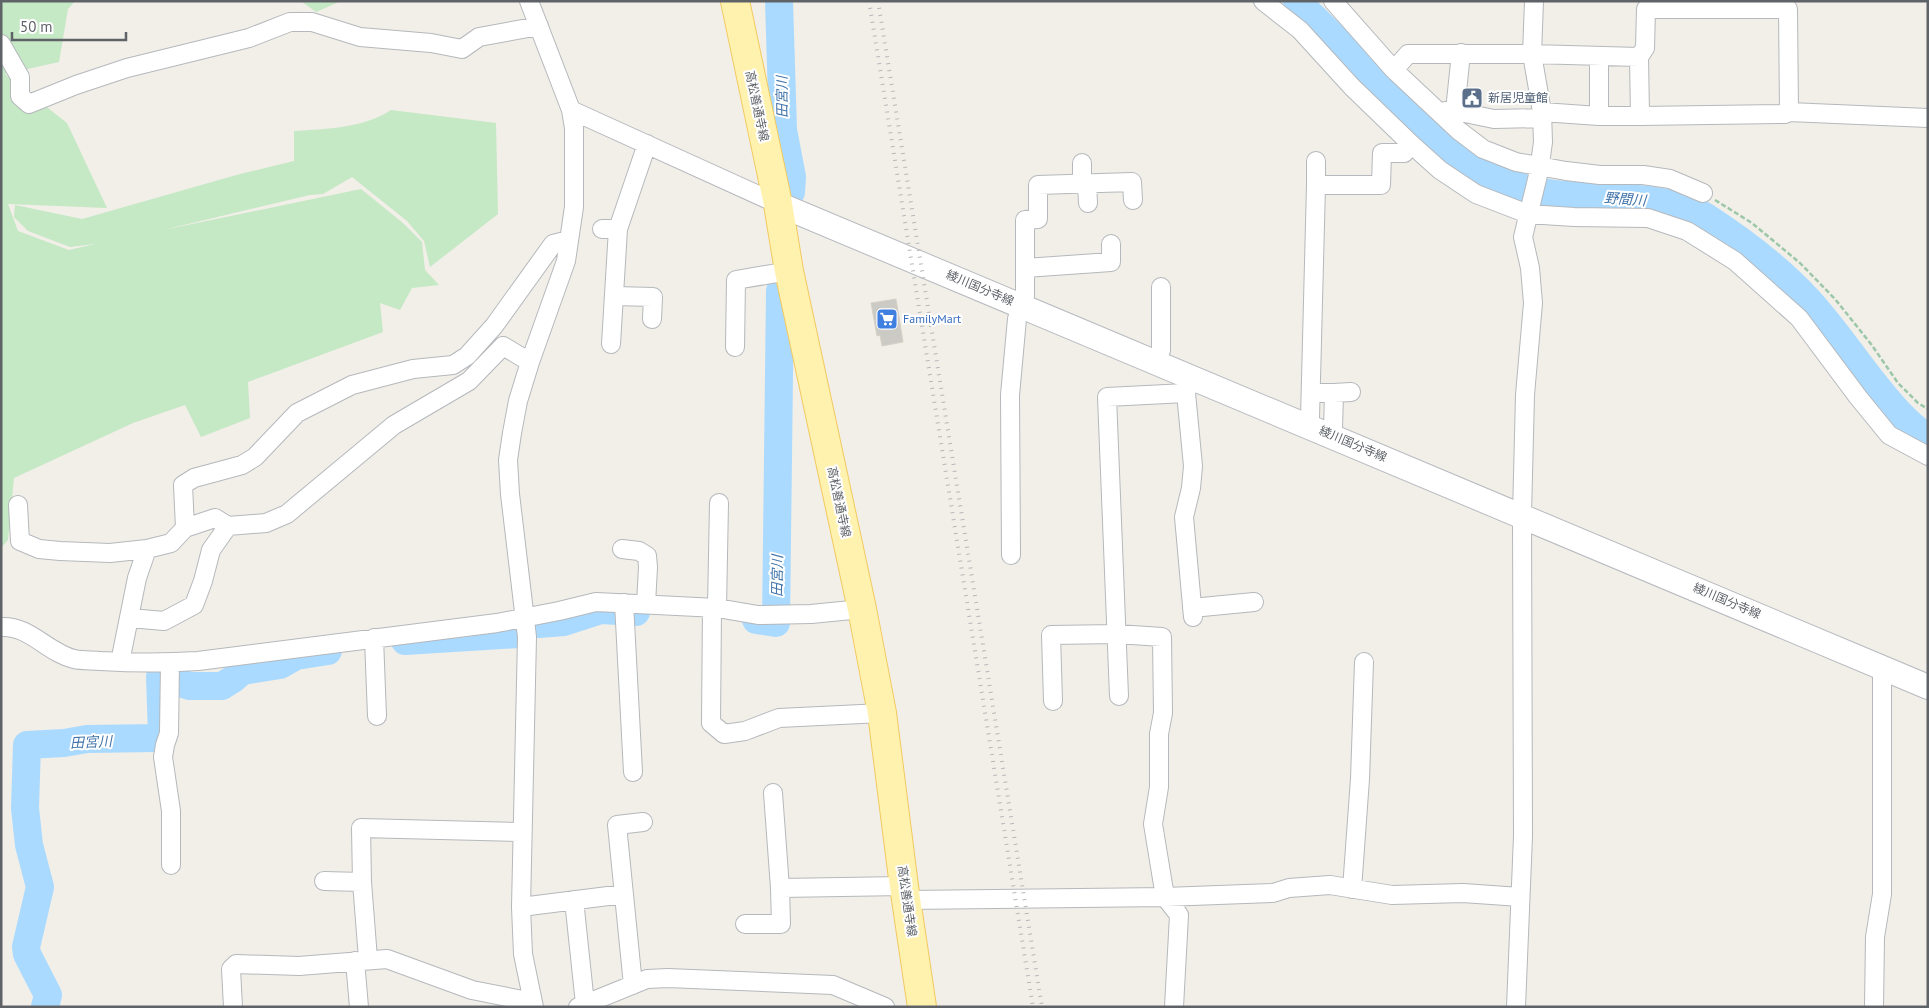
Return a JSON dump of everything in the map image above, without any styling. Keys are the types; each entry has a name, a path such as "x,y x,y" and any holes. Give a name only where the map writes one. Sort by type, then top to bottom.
{"main road":[{"name":"高松善通寺線","path":"736,1 778,204 789,271 862,609 882,713 922,1007"},
{"name":"綾川国分寺線","path":"778,204 1157,362 1189,384 1308,425 1928,686"}],"street":[{"path":"233,1007 231,969 236,964 299,966 387,959 472,990 534,1004 523,954 521,907 521,832 527,637 510,494 508,460 518,401 566,261 574,207 574,128 571,110 529,1"},
{"path":"1264,1 1300,30 1352,87 1411,144 1440,170 1476,194 1529,211 1574,217 1648,218 1687,231 1735,261 1800,318 1858,397 1889,435 1928,456"},
{"path":"1333,1 1394,70 1482,150 1539,169 1600,175 1643,175 1670,179 1703,193"},
{"path":"1516,1007 1522,836 1522,515 1525,394 1533,303 1530,268 1522,237 1539,169 1543,142 1543,115 1532,54 1534,1"},
{"path":"1640,116 1639,57 1645,48 1646,5 1788,5 1789,112"},
{"path":"1,44 20,76 20,96 29,104 76,85 127,68 249,38 290,22 312,22 360,37 431,43 462,49 478,37 539,26"},
{"path":"1394,70 1408,54 1461,53 1639,57"},
{"path":"1455,111 1461,53"},
{"path":"1599,56 1599,116"},
{"path":"571,110 778,204"},
{"path":"1437,110 1455,111 1494,119 1543,115 1640,116 1785,114 1789,112 1928,118"},
{"path":"612,344 615,296 610,229 647,144"},
{"path":"1316,185 1381,185 1382,153 1404,153 1411,144"},
{"path":"1308,425 1311,394 1316,161"},
{"path":"1082,163 1088,203"},
{"path":"1011,555 1010,395 1017,319 1025,296 1025,220 1038,220 1038,185 1132,182 1133,200"},
{"path":"185,528 183,485 194,478 242,465 256,457 297,412 352,385 413,370 453,366 467,356 494,326 553,244 569,240"},
{"path":"1025,268 1111,262 1111,244"},
{"path":"735,347 736,280 789,271"},
{"path":"1157,362 1161,350 1160,286"},
{"path":"615,296 653,297 652,319"},
{"path":"18,505 20,541 39,549 110,553 147,549 171,543 185,528 215,518 228,526 266,523 287,514 394,425 469,381 503,346 530,362"},
{"path":"1120,696 1107,397 1189,384 1193,466 1192,488 1184,517 1192,613 1254,602"},
{"path":"1311,394 1342,393 1332,435"},
{"path":"719,503 711,722 724,734 745,731 779,718 882,713"},
{"path":"130,618 164,621 194,605 203,581 211,550 228,526"},
{"path":"120,662 137,578 147,549"},
{"path":"622,549 639,551 647,556 646,604"},
{"path":"1,627 11,626 74,659 120,662 169,673 198,661 526,618 596,602 624,611 646,604 714,612 758,614 811,614 862,609"},
{"path":"624,611 633,772"},
{"path":"1053,701 1051,635 1117,634 1162,637 1162,713 1159,734 1159,787 1153,824 1164,897 1179,915 1174,1007"},
{"path":"374,638 377,716"},
{"path":"1352,889 1360,779 1364,662"},
{"path":"1874,1007 1875,937 1882,894 1882,667"},
{"path":"169,673 169,733 163,757 171,811 171,865"},
{"path":"745,924 781,924 773,793"},
{"path":"633,985 617,825 643,822"},
{"path":"360,1007 361,828 521,832"},
{"path":"324,881 362,882"},
{"path":"780,888 905,893 1164,897 1273,893 1289,888 1330,885 1392,895 1463,893 1520,897"},
{"path":"521,907 624,894"},
{"path":"574,900 582,1005 647,979 668,978 833,985 885,1007"}],"path":[{"path":"1703,193 1752,223 1800,263 1835,299 1871,344 1898,383 1918,403 1928,409"}],"green space":[{"path":"1,1 75,1 68,9 59,62 5,74 67,123 107,208 8,204 18,231 69,250 95,244 70,247 28,231 14,217 15,205 82,219 240,174 294,161 294,131 345,127 369,121 391,110 496,123 498,214 430,267 424,241 407,221 352,177 323,194 310,195 163,230 361,189 403,223 422,242 425,270 439,285 412,288 400,310 380,303 383,332 248,382 250,418 201,437 185,405 133,423 14,478 8,540 1,548"},
{"path":"301,1 341,1 316,12"}],"building":[{"name":"FamilyMart","path":"896,299 903,342 882,346 880,335 877,336 871,303"}],"waterway":[{"name":"田宮川","path":"779,1 783,130 792,177 791,192"},
{"name":"野間川","path":"1297,1 1447,149 1498,179 1539,192 1632,198 1672,204 1690,209 1720,226 1747,245 1785,277 1809,301 1887,400 1912,426 1928,437"},
{"name":"田宮川","path":"756,620 776,623 780,291"},
{"name":"田宮川","path":"539,624 564,622 601,610 636,612"},
{"name":"田宮川","path":"405,641 518,634"},
{"name":"田宮川","path":"45,1007 48,995 27,954 26,947 40,887 29,845 25,808 27,745 64,743 87,739 156,738 162,734 160,677 190,686 222,686 242,671 280,665 296,656 328,651"}],"railway":[{"path":"869,1 1033,1007"},
{"path":"878,1 1042,1007"}],"place":[{"name":"新居児童館","path":"1472,98"},
{"name":"FamilyMart","path":"887,319"}]}
